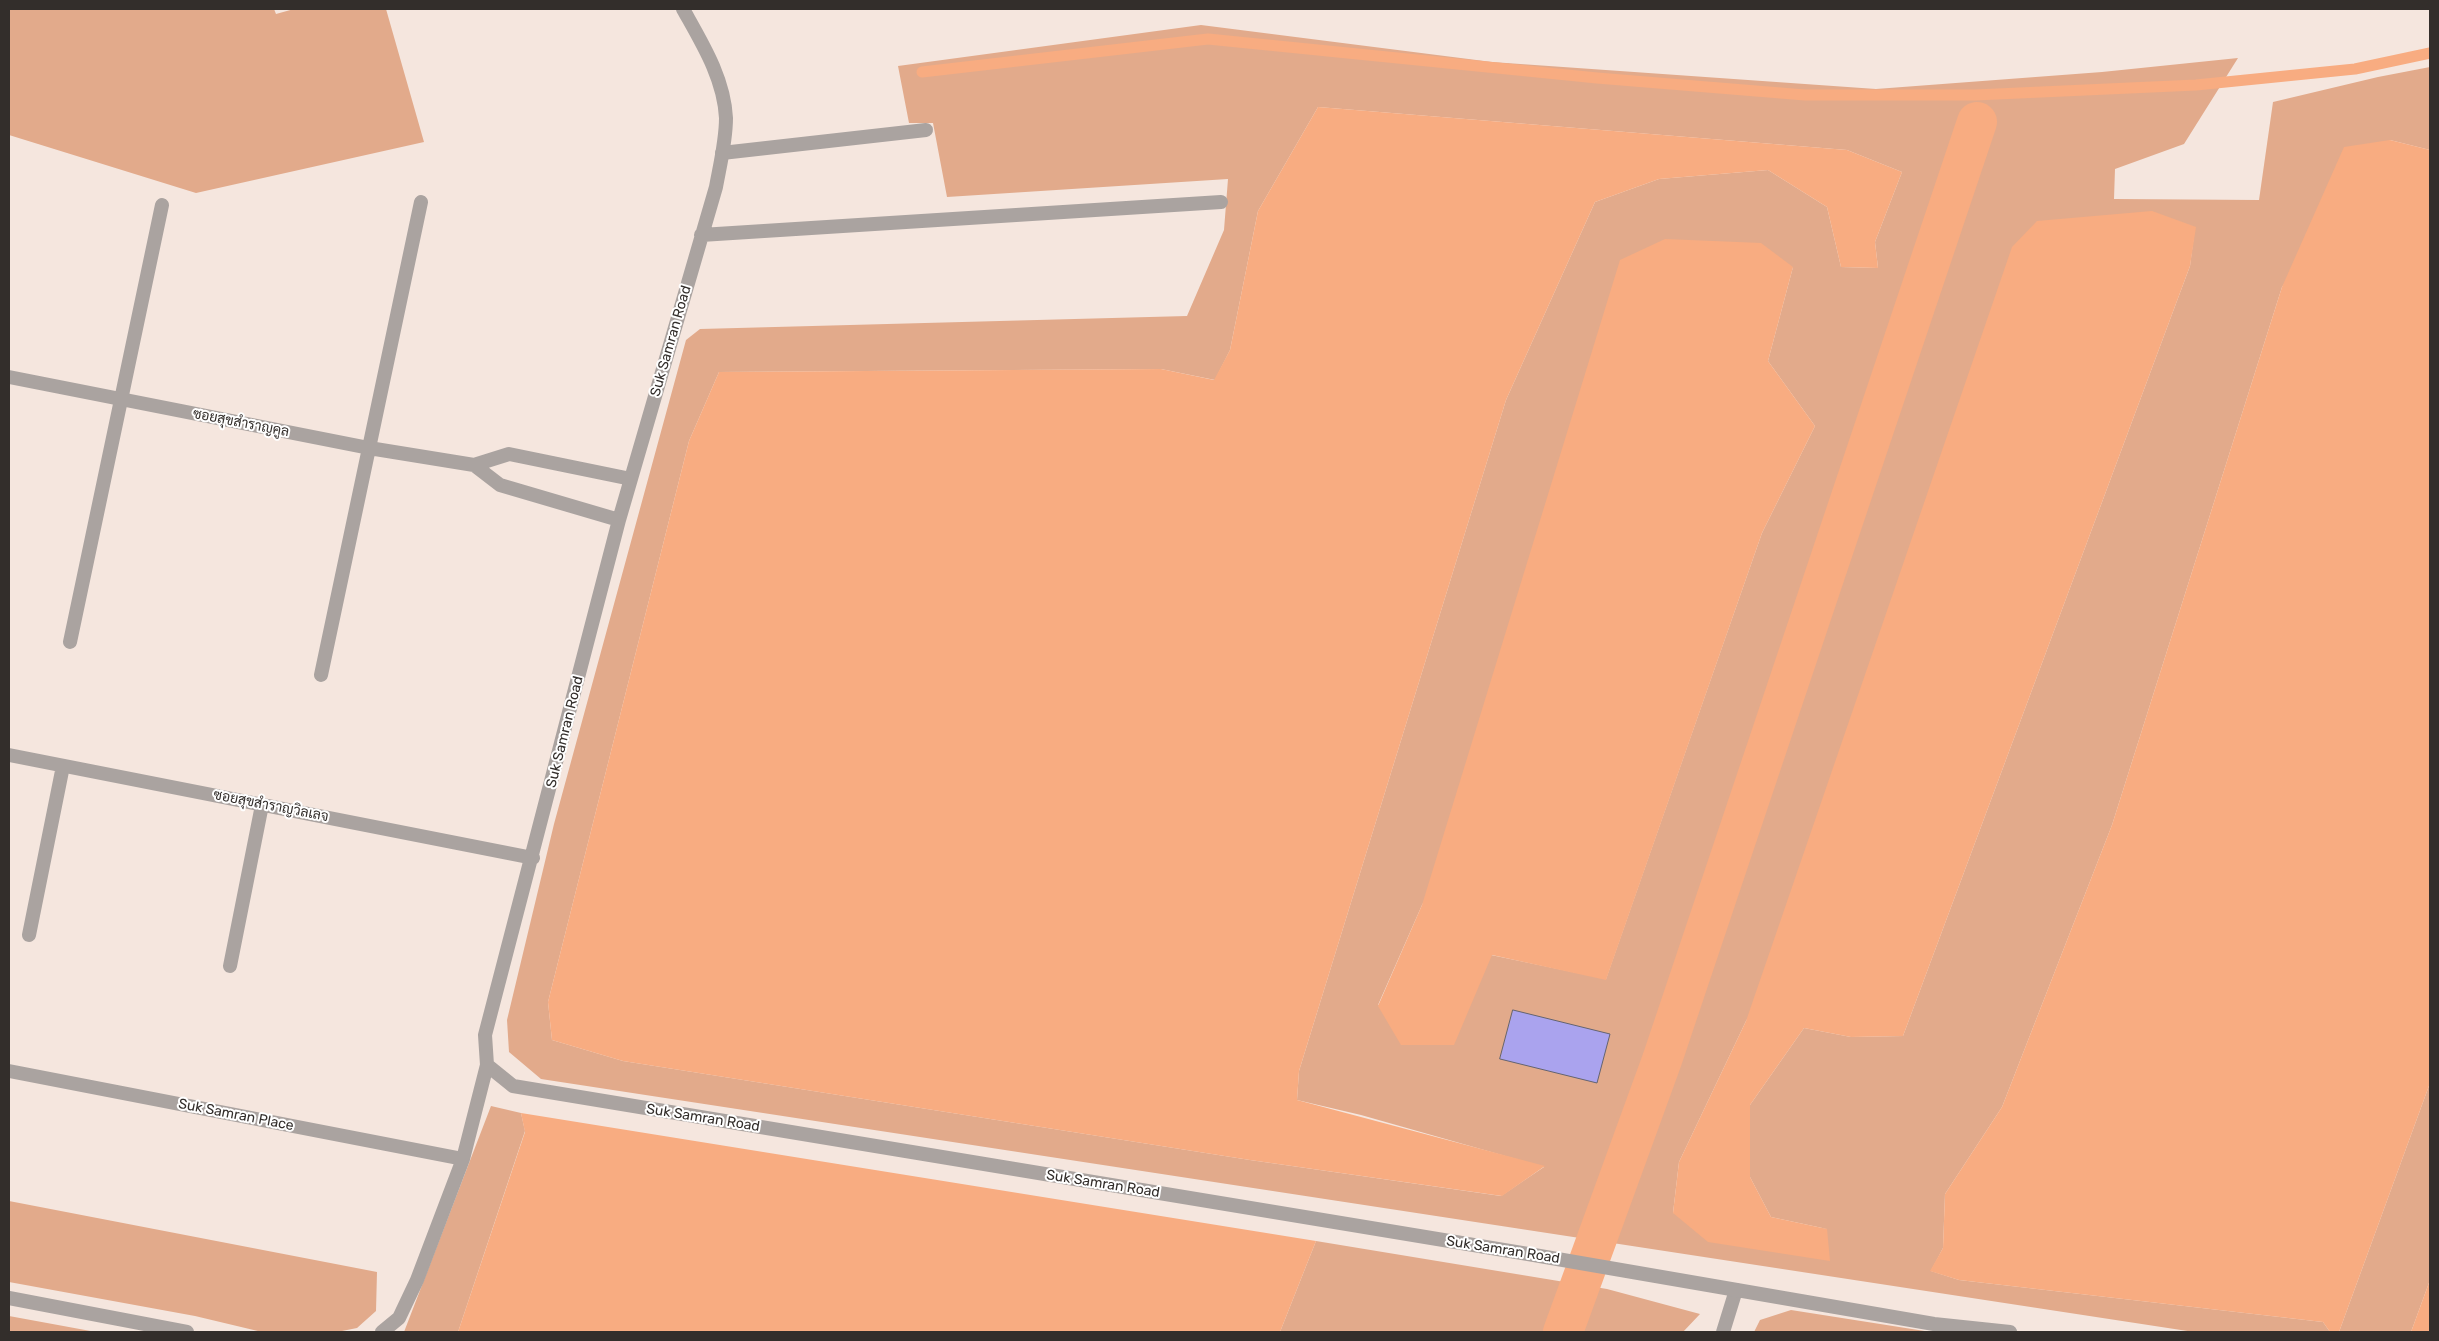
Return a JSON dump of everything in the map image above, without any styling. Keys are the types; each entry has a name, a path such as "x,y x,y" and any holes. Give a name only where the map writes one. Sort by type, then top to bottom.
{"street":[{"name":"Suk Samran Road","path":"683,9 719,78 726,119 716,187 620,520 486,1035 487,1065 513,1086 1534,1255 1934,1324 2010,1332"},
{"path":"722,153 926,130"},
{"path":"321,675 421,202"},
{"path":"701,235 1221,202"},
{"path":"70,642 162,205"},
{"name":"ซอยสุขสำราญคูล","path":"9,376 120,400 369,448 474,465 509,454 631,479"},
{"name":"ซอยสุขสำราญคูล","path":"474,465 500,485 620,520"},
{"name":"ซอยสุขสำราญวิลเลจ","path":"9,755 533,858"},
{"path":"29,935 63,766"},
{"path":"230,966 262,805"},
{"path":"382,1332 399,1318 417,1280 463,1159 487,1065"},
{"name":"Suk Samran Place","path":"9,1071 463,1159"},
{"path":"1723,1332 1736,1290"},
{"path":"9,1298 187,1332"}],"shaded area":[{"path":"9,9 274,9 276,14 294,9 386,9 424,142 196,193 9,135"},
{"path":"1201,25 1492,62 1876,89 2102,72 2238,58 2184,144 2115,169 2114,199 2259,200 2273,102 2378,77 2430,67 2430,150 2390,140 2282,287 2112,825 2002,1107 1945,1194 1943,1248 1931,1271 1959,1280 2323,1322 2330,1332 2194,1332 541,1079 509,1052 507,1020 554,824 686,340 700,329 1187,316 1224,230 1228,179 947,197 933,123 909,123 898,66","holes":["1318,107 1847,150 1902,172 1875,242 1878,268 1841,267 1827,207 1768,170 1659,179 1595,202 1506,400 1299,1071 1297,1100 1361,1115 1544,1167 1501,1196 1250,1160 623,1061 552,1040 548,1002 689,441 719,372 1161,369 1215,380 1230,350 1258,211","2195,227 2190,266 1903,1036 1851,1037 1804,1028 1750,1105 1750,1177 1771,1217 1827,1229 1673,1213 1679,1162 1746,1021","1793,267 1768,361 1815,426 1762,533 1606,979 1491,955 1378,1005 1422,905"]},
{"path":"1318,107 1847,150 1902,172 1875,242 1878,268 1841,267 1827,207 1768,170 1659,179 1595,202 1506,400 1299,1071 1297,1100 1545,1166 1502,1196 1250,1160 623,1061 552,1040 548,1002 689,441 719,372 1161,369 1214,380 1230,350 1258,211"},
{"path":"2390,140 2430,150 2430,1083 2339,1332 2330,1332 2323,1322 1959,1280 1930,1271 1943,1248 1945,1194 2002,1107 2112,825 2282,287 2344,147"},
{"path":"2152,211 2196,227 2190,266 1903,1036 1851,1037 1804,1028 1750,1105 1750,1177 1771,1217 1827,1229 1830,1261 1708,1242 1673,1213 1679,1162 1746,1021 2012,247 2037,221"},
{"path":"1665,239 1761,243 1793,267 1768,361 1815,426 1762,533 1606,980 1492,955 1454,1045 1401,1045 1378,1006 1422,905 1620,260"},
{"path":"2430,1083 2430,1280 2411,1332 2339,1332"},
{"path":"491,1106 521,1113 525,1131 458,1332 404,1332"},
{"path":"521,1113 1316,1241 1280,1332 458,1332 525,1132"},
{"path":"9,1201 377,1272 376,1311 357,1328 337,1332 262,1332 195,1316 9,1282"},
{"path":"1316,1241 1607,1289 1700,1314 1683,1332 1280,1332"},
{"path":"2430,1280 2430,1332 2411,1332"},
{"path":"1791,1310 1931,1332 1754,1332 1760,1320"},
{"path":"9,1316 96,1332 9,1332"}],"building":[{"path":"1513,1010 1610,1034 1597,1083 1500,1059"}],"waterway":[{"path":"922,72 1208,39 1597,78 1805,95 1975,95 2196,85 2355,69 2430,53"},
{"path":"1563,1332 1662,1060 1977,122"}]}
